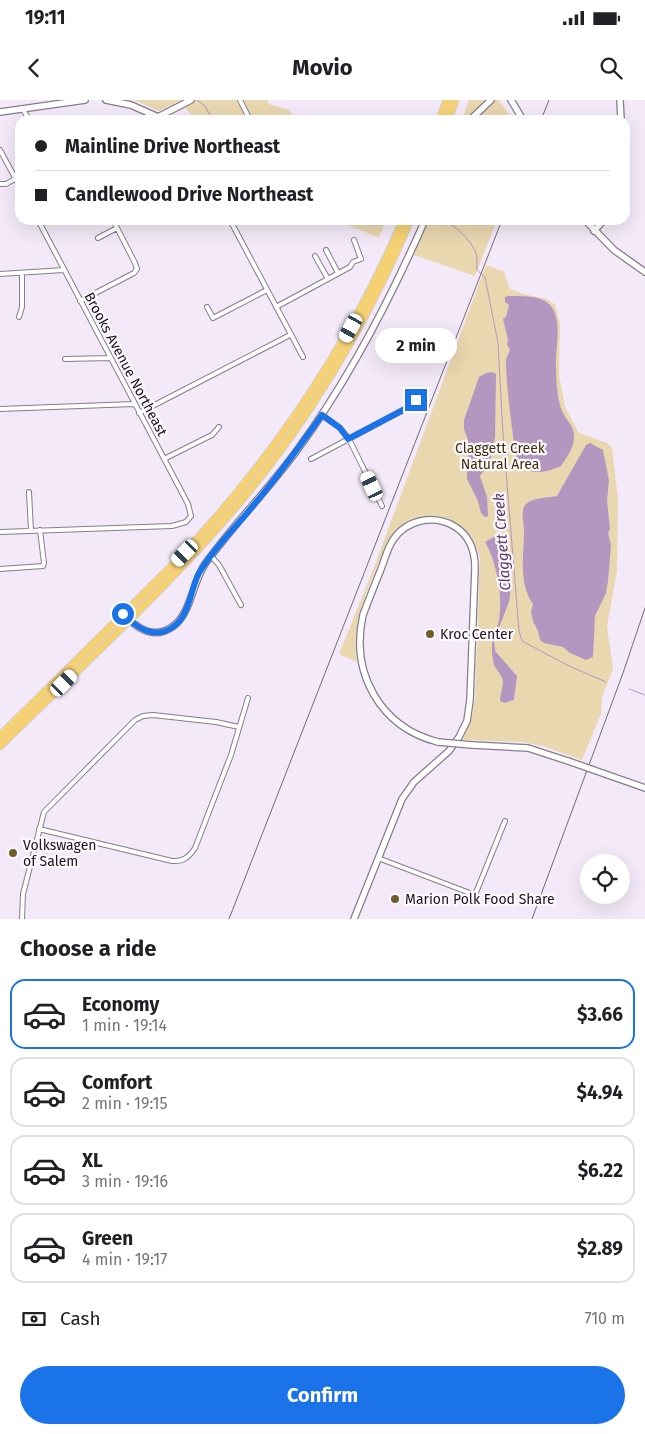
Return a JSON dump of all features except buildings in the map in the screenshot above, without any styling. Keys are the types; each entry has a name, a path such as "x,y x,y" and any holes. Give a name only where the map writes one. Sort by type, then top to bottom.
{"highway":[{"path":"442,115 447,100"},
{"path":"450,115 455,100"},
{"path":"0,746 198,539 253,475 294,420 351,328 403,225"},
{"path":"0,736 125,617"}],"street":[{"path":"0,112 85,100"},
{"path":"106,100 118,101 154,115"},
{"path":"240,100 248,115"},
{"path":"475,115 491,100"},
{"path":"511,100 520,115"},
{"path":"620,100 621,115"},
{"path":"165,115 189,101"},
{"path":"24,109 27,115"},
{"path":"0,150 15,177"},
{"path":"0,184 6,184 15,180"},
{"name":"Brooks Avenue Northeast","path":"40,530 172,526 184,524 190,519 191,514 189,506 41,225"},
{"path":"80,301 137,269 136,263 116,225"},
{"path":"233,225 303,357"},
{"path":"125,617 142,631 149,633 160,632 173,627 182,618 199,573 270,486 322,415 376,323 422,225"},
{"path":"589,225 614,250 645,272"},
{"path":"594,231 599,225"},
{"path":"98,238 117,228"},
{"path":"276,307 350,267 353,262 362,258 354,240"},
{"path":"326,250 338,273"},
{"path":"315,256 328,279"},
{"path":"0,274 64,270"},
{"path":"19,317 22,308 22,274"},
{"path":"207,307 213,318 267,290"},
{"path":"139,413 290,335"},
{"path":"65,359 110,358"},
{"path":"311,459 410,406 418,397"},
{"path":"0,409 134,404"},
{"path":"322,415 340,428 348,439 382,506"},
{"path":"164,459 212,435 219,427"},
{"path":"30,492 31,531"},
{"path":"354,919 402,799 414,782 451,749 461,733 468,715 471,693 474,552 464,535 456,528 446,523 428,520 419,521 405,528 393,540 363,615 360,653 366,680 375,698 402,726 438,742 472,745 528,748 568,760 645,788"},
{"path":"0,532 40,530 43,566 0,569"},
{"path":"211,556 220,564 241,605"},
{"path":"40,828 172,861 188,857 195,848 231,755 248,698"},
{"path":"22,919 23,894 42,816 47,808 139,718 153,715 216,722 239,727"},
{"path":"378,858 475,895 505,821"}],"green space":[{"path":"134,100 181,100 159,111"},
{"path":"182,100 267,100 269,104 289,110 292,115 192,115"},
{"path":"469,100 499,100 510,115 464,115"},
{"path":"348,225 384,225 379,238"},
{"path":"424,225 495,225 475,276 414,255"},
{"name":"Claggett Creek Natural Area","path":"486,265 504,272 510,289 547,299 555,305 560,324 559,375 565,407 579,433 607,443 612,448 618,499 617,571 607,626 613,669 602,697 601,714 582,760 543,746 521,742 463,740 472,715 475,699 480,558 470,535 451,520 433,516 415,518 393,533 382,554 361,608 356,639 357,662 339,654 373,570"}],"water":[{"path":"505,297 531,297 543,300 551,306 557,320 557,391 564,415 573,429 574,439 570,451 561,466 550,470 533,472 523,467 517,457 510,413 506,367 506,360 510,349 507,345 508,339 503,319 506,317 509,305 505,302"},
{"path":"492,372 496,374 495,437 489,467 480,476 487,497 488,516 485,517 481,513 478,501 467,479 468,440 464,429 464,420 479,377"},
{"path":"590,443 603,450 609,481 607,500 610,529 608,533 611,545 606,593 595,616 593,657 586,660 570,653 563,647 544,643 540,640 531,612 533,604 525,587 523,513 524,507 529,502 557,496 586,445"},
{"path":"497,535 505,537 511,587 509,602 494,640 495,651 517,676 514,700 504,703 500,701 502,679 494,665 492,652 492,642 500,610 498,579 493,560 485,542"}],"waterway":[{"name":"Claggett Creek","path":"197,100 205,106 210,115"},
{"name":"Claggett Creek","path":"451,225 462,233 476,253 477,270 485,277 498,343 503,434 519,631 522,641 569,666 606,682"},
{"name":"Claggett Creek","path":"629,689 645,695"}],"railway":[{"path":"543,115 549,100"},
{"path":"229,919 500,225"},
{"path":"532,919 623,673 645,608"}],"place":[{"name":"Kroc Center","path":"430,634"},
{"name":"Volkswagen of Salem","path":"13,853"},
{"name":"Marion Polk Food Share","path":"395,899"}],"route":[{"path":"123,614 132,624 142,631 149,633 167,630 178,623 185,612 194,585 205,564 270,486 322,415 340,428 348,439 405,409 416,400"}]}
